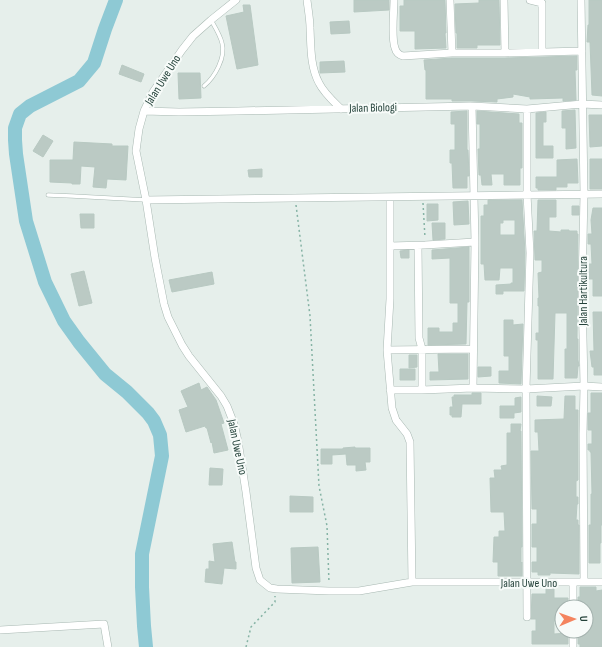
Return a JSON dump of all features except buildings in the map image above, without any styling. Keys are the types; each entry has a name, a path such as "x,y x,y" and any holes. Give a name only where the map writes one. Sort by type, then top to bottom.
{"street":[{"name":"Jalan Uwe Uno","path":"236,0 193,36 153,92 144,111 138,129 136,152 164,304 168,318 186,350 221,396 227,406 234,424 238,441 256,568 260,580 270,588 329,591 359,591 412,582 602,582"},
{"path":"307,0 311,49 315,73 318,82 341,109"},
{"path":"394,0 394,40 395,48 399,55 403,56 452,52 505,53 582,51"},
{"path":"450,0 452,52"},
{"path":"504,0 505,53"},
{"path":"530,0 543,2 542,52"},
{"name":"Jalan Hartikultura","path":"581,0 584,194 582,289 584,386 582,434 584,582"},
{"name":"Jalan Biologi","path":"144,111 208,112 472,106 526,109 582,104 602,105"},
{"path":"472,106 474,195 473,388"},
{"path":"526,109 527,194 530,253 526,389 527,617"},
{"path":"146,200 602,194"},
{"path":"390,197 390,299 387,350 392,408 396,420 410,442 412,582"},
{"path":"390,246 422,246 474,242"},
{"path":"422,246 419,338 422,349 422,390"},
{"path":"387,350 473,349"},
{"path":"390,390 473,388 526,389 602,386"},
{"path":"573,583 573,599"},
{"path":"0,630 104,624 108,647"}],"lane":[{"path":"204,86 215,74 223,51 222,40 211,20"},
{"path":"48,195 146,200"}],"path":[{"path":"422,196 422,246"},
{"path":"295,197 310,316 319,486 327,526 329,591"},
{"path":"246,647 251,627 275,602 277,589"}],"waterway":[{"path":"116,0 94,63 79,81 30,106 20,114 15,128 15,140 26,221 45,282 64,321 105,374 127,392 148,413 154,421 160,435 162,456 142,554 142,587 146,647"}]}
